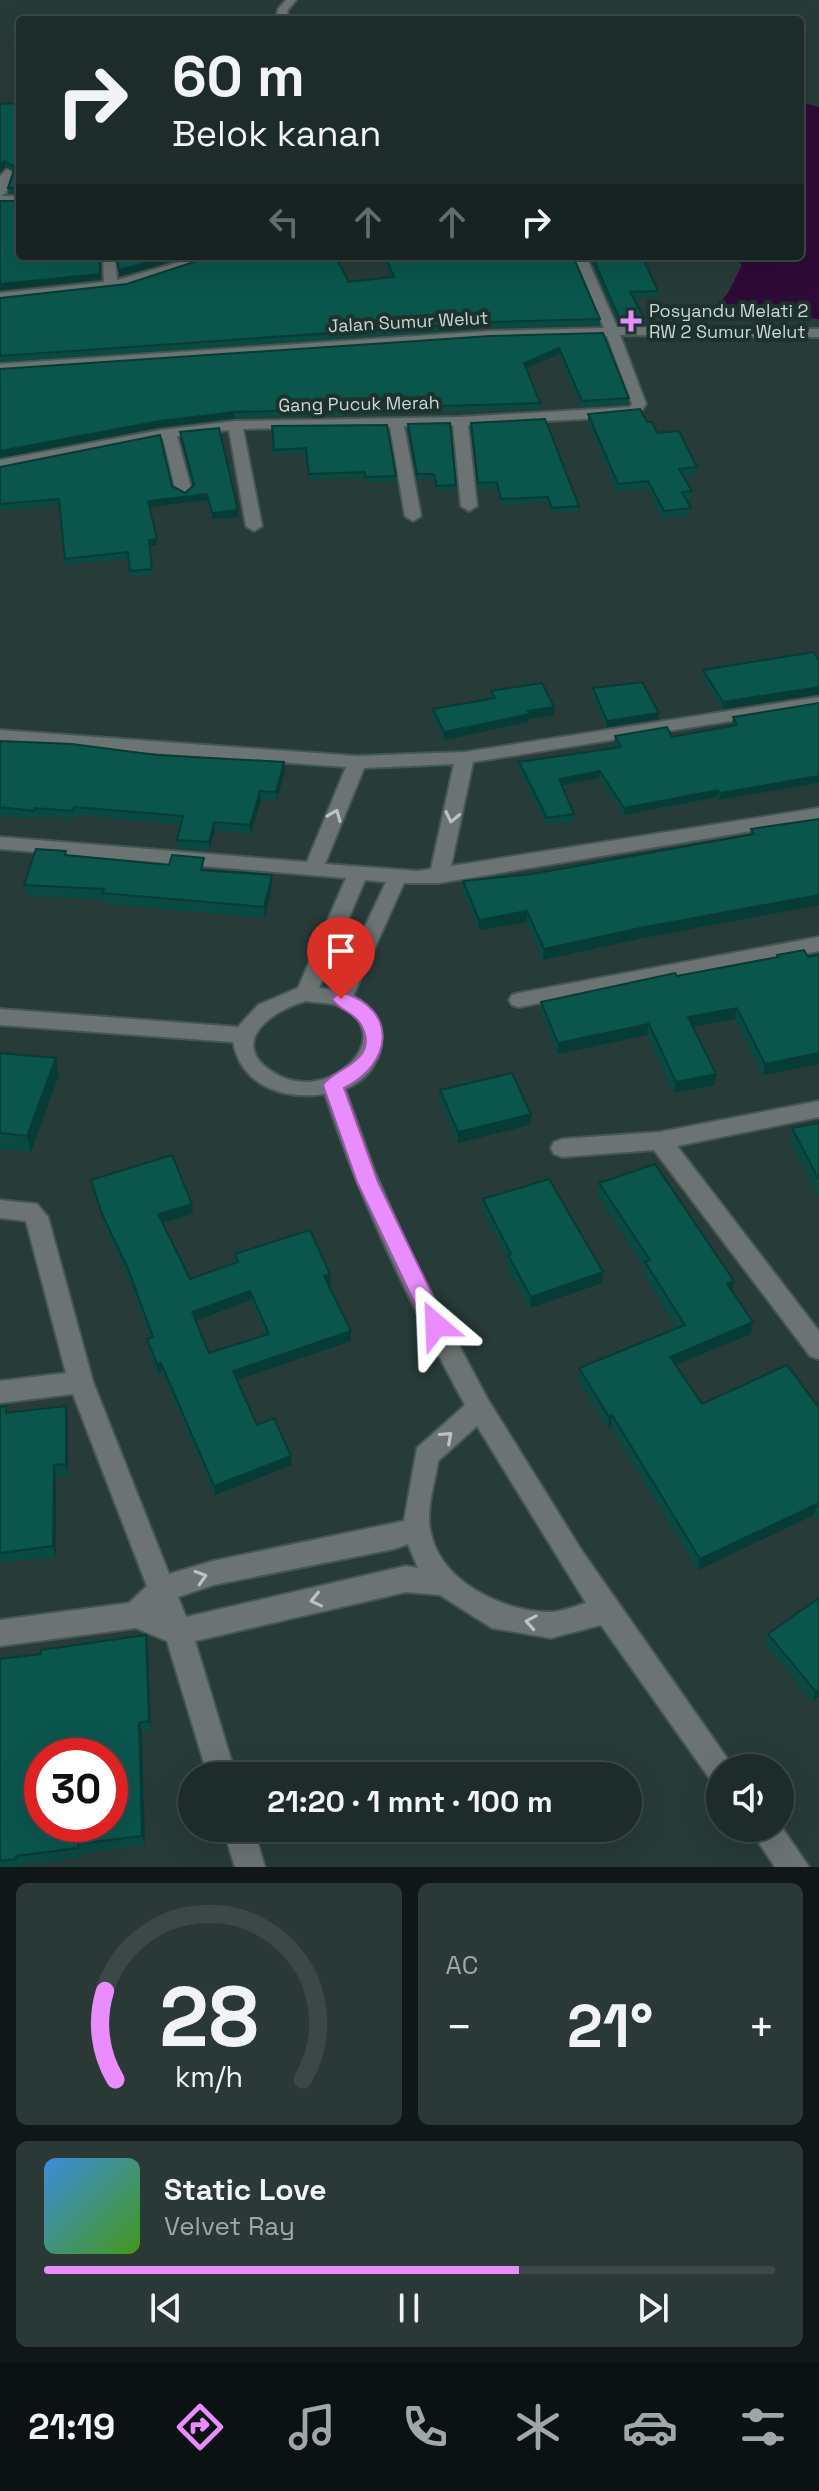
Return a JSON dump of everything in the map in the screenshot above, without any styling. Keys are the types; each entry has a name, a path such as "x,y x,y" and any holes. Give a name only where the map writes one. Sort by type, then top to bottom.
{"street":[{"path":"0,193 7,173"},
{"path":"109,260 111,285"},
{"path":"0,297 111,285 202,260"},
{"path":"582,260 595,285 610,332"},
{"name":"Jalan Sumur Welut","path":"0,368 427,339 610,332 819,333"},
{"name":"Gang Pucuk Merah","path":"0,465 169,433 235,425 460,421 623,413 635,410 639,404 610,332"},
{"path":"396,421 413,516"},
{"path":"460,421 469,506"},
{"path":"235,425 254,526"},
{"path":"169,433 184,492"},
{"path":"0,736 357,762 410,762 465,758 819,702"},
{"path":"439,876 465,758"},
{"path":"314,868 357,762"},
{"path":"0,843 314,868 397,878 439,876 819,814"},
{"path":"306,994 357,875"},
{"path":"341,999 397,878"},
{"path":"519,1000 819,944"},
{"path":"306,994 341,999 360,1010 372,1025 374,1042 369,1060 354,1075 333,1085 306,1089 279,1085 258,1073 245,1055 245,1035 252,1019 266,1007 285,998 306,994"},
{"path":"0,1017 245,1035"},
{"path":"333,1085 367,1182 436,1325 503,1447 637,1659 709,1754"},
{"path":"562,1148 660,1141 819,1109"},
{"path":"660,1141 819,1348"},
{"path":"0,1209 29,1210 36,1217 81,1382 178,1632 218,1762"},
{"path":"0,1392 81,1382"},
{"path":"481,1407 426,1456 416,1528 426,1557 445,1583 492,1615 551,1625 607,1611"},
{"path":"136,1615 162,1589 213,1573 394,1537 416,1528"},
{"path":"0,1633 136,1615 178,1632 406,1579 445,1583"},
{"path":"242,1842 250,1867"},
{"path":"775,1842 794,1867"}],"shaded area":[{"path":"804,103 819,107 819,319 714,309 728,293 742,265 738,260 804,260"}],"building":[{"path":"16,103 16,188 8,188 15,167 4,161 0,166 0,104"},
{"path":"0,201 16,201 16,260 100,260 100,274 0,284"},
{"path":"117,260 155,260 119,270"},
{"path":"200,260 337,260 349,282 394,277 387,260 575,260 600,319 490,322 0,356 0,298 127,284"},
{"path":"594,260 644,260 658,291 630,292 644,318 619,318"},
{"path":"603,333 629,398 582,401 559,348 524,363 540,403 234,412 160,421 0,451 0,369 490,336"},
{"path":"640,409 657,433 679,431 697,467 679,469 692,491 682,492 691,508 664,511 648,481 618,484 588,414"},
{"path":"545,419 579,506 552,508 548,497 501,499 497,482 478,483 471,423"},
{"path":"450,423 456,485 437,486 434,474 417,474 408,424"},
{"path":"387,425 396,476 365,477 365,472 309,474 306,448 274,450 272,426"},
{"path":"219,428 238,510 212,513 207,494 148,501 157,539 149,540 152,569 130,571 128,552 65,559 59,499 0,504 0,467 160,435 172,486 185,493 194,485 180,432"},
{"path":"814,652 819,661 819,687 723,702 703,670"},
{"path":"642,682 659,713 607,721 593,688"},
{"path":"542,683 554,707 528,711 530,714 444,732 433,709 495,698 491,691"},
{"path":"819,703 819,776 720,793 718,790 624,808 600,771 559,779 574,814 547,818 519,762 621,747 615,736 667,727 672,737 737,725 733,717"},
{"path":"0,741 72,744 156,755 284,762 276,792 260,791 250,825 214,822 209,842 177,840 183,816 74,807 73,811 35,808 34,811 0,807"},
{"path":"819,819 819,895 544,949 527,911 479,920 463,881 532,874 754,834 751,829"},
{"path":"36,849 66,851 65,855 169,865 172,855 204,858 201,870 272,875 264,907 102,893 104,889 24,885"},
{"path":"804,950 808,957 819,955 819,1053 765,1064 737,1008 688,1017 716,1074 676,1082 649,1024 558,1043 541,1002 675,973 677,976"},
{"path":"0,1053 56,1058 27,1136 0,1133"},
{"path":"512,1073 531,1114 458,1132 440,1090"},
{"path":"819,1123 819,1180 792,1128"},
{"path":"172,1155 192,1204 158,1214 190,1279 238,1262 235,1254 310,1230 330,1274 324,1276 351,1331 233,1371 257,1425 274,1418 291,1456 214,1486 161,1363 157,1364 147,1339 153,1337 91,1180","holes":["250,1291 269,1334 209,1353 192,1312"]},
{"path":"655,1164 734,1281 727,1284 753,1322 670,1357 702,1404 787,1365 819,1408 819,1507 817,1504 700,1559 612,1415 609,1417 579,1368 685,1325 645,1262 650,1260 599,1183"},
{"path":"549,1179 603,1272 531,1297 483,1199"},
{"path":"6,1406 6,1413 66,1406 66,1464 54,1465 53,1546 0,1553 0,1407"},
{"path":"819,1598 819,1689 816,1692 768,1634"},
{"path":"146,1635 149,1721 139,1723 142,1836 128,1838 128,1738 24,1738 24,1842 94,1842 78,1844 78,1848 0,1861 0,1659 41,1654 41,1650"}],"place":[{"name":"Posyandu Melati 2 RW 2 Sumur Welut","path":"631,321"}],"route":[{"path":"341,999 360,1010 372,1025 374,1042 369,1060 354,1075 333,1085 367,1182 436,1325"}]}
